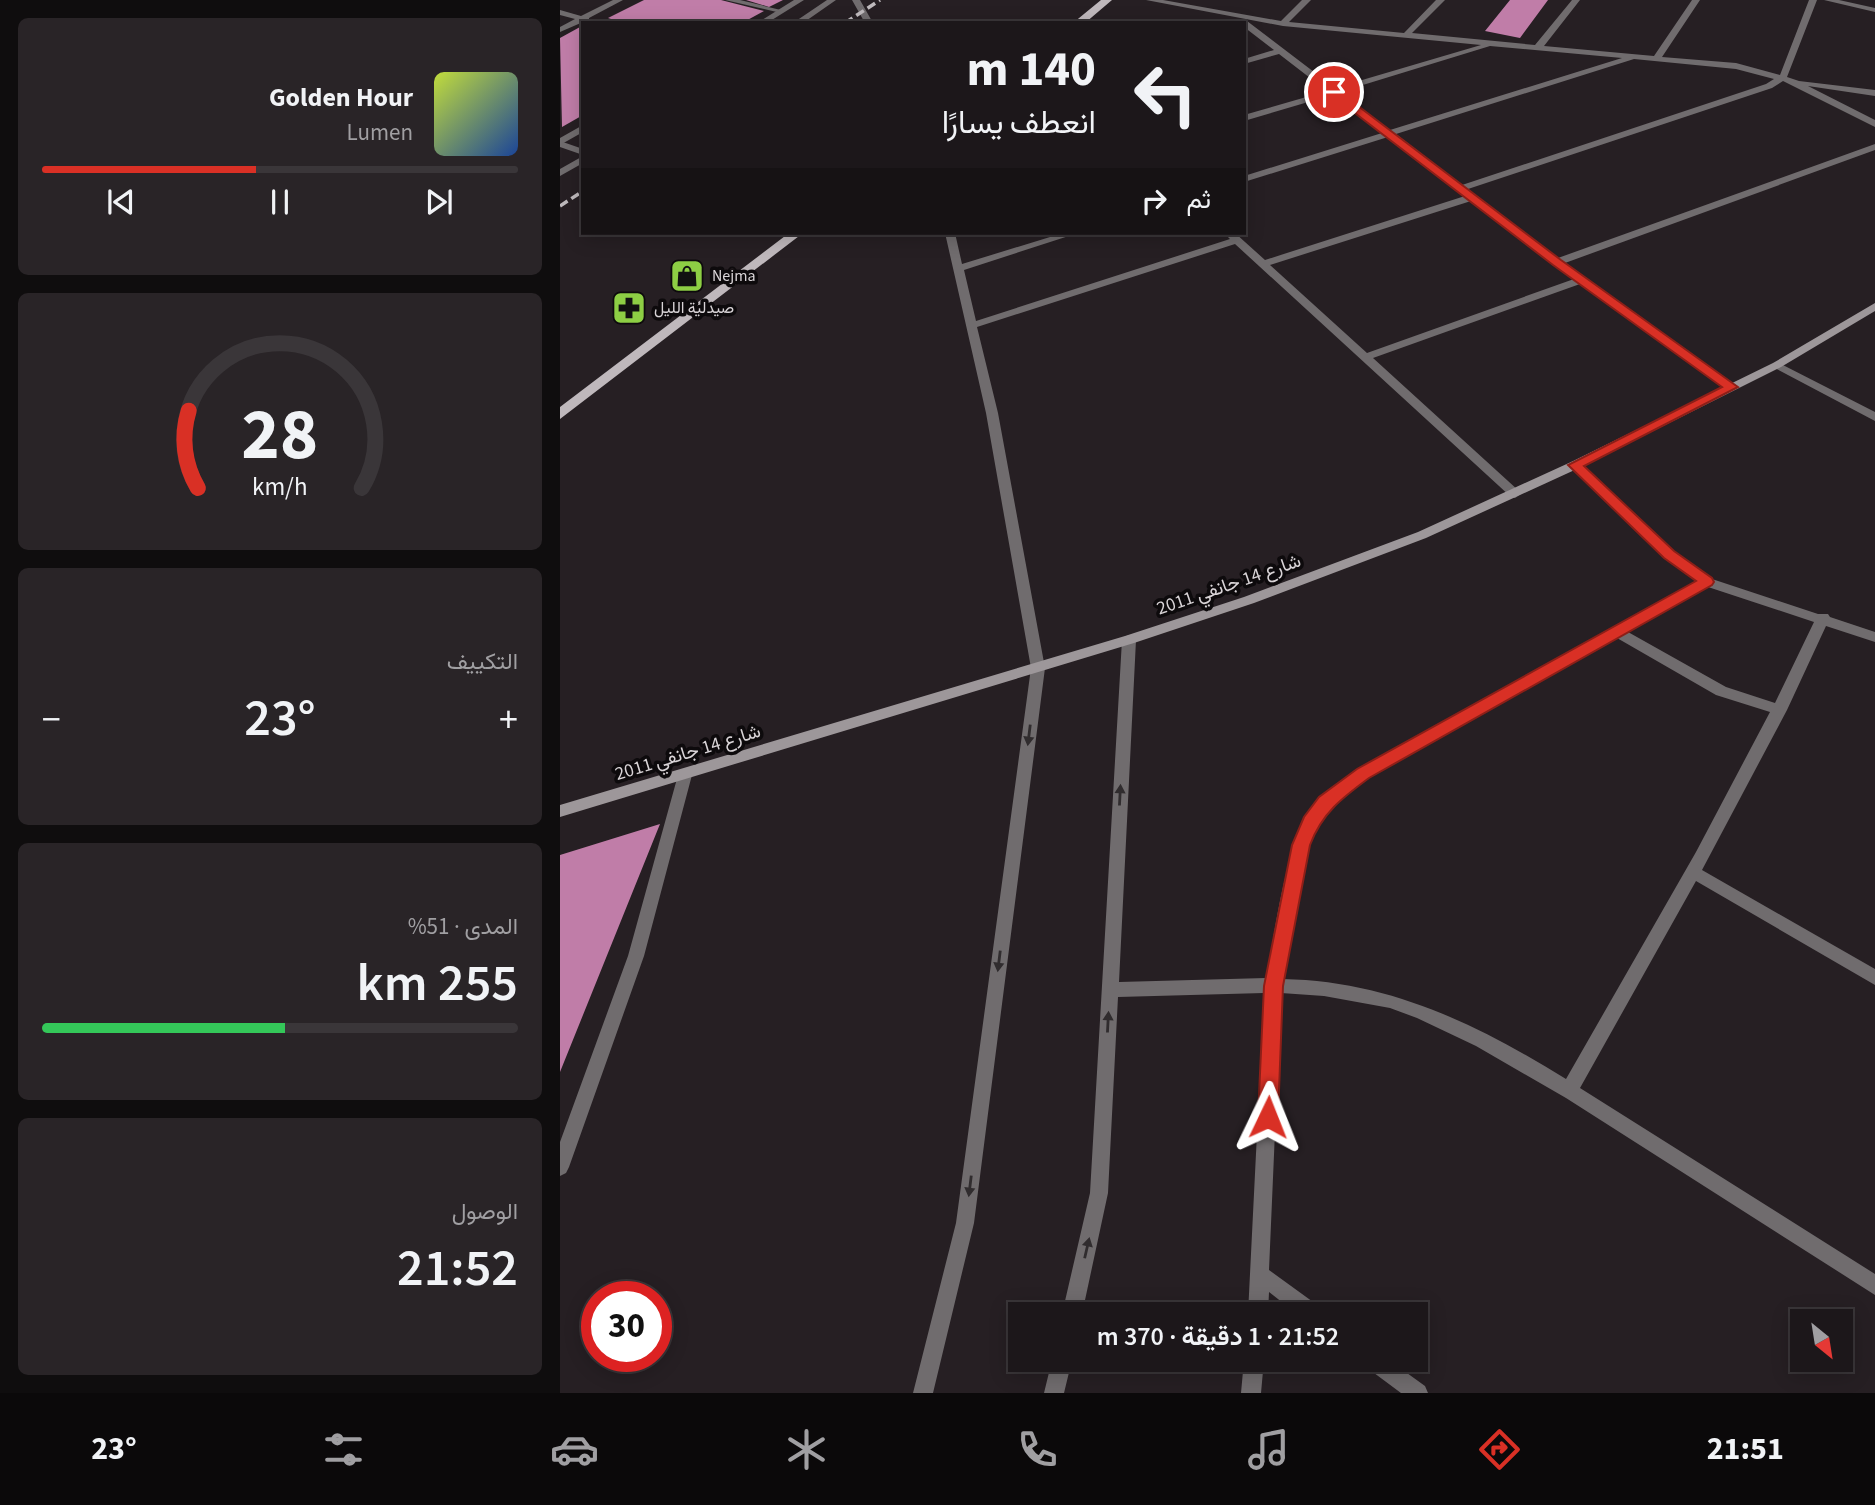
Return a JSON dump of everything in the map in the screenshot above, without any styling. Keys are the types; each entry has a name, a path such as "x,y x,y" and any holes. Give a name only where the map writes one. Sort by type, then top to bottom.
{"main road":[{"path":"1081,21 1107,0"},
{"path":"560,414 794,235"},
{"name":"شارع 14 جانفي 2011","path":"560,811 1129,640 1249,600 1422,535 1515,494 1777,365 1875,306"}],"street":[{"path":"560,30 619,0"},
{"path":"729,0 781,11"},
{"path":"764,21 800,0"},
{"path":"800,21 832,0"},
{"path":"856,0 868,21"},
{"path":"1150,0 1241,21"},
{"path":"1283,24 1307,0"},
{"path":"1405,36 1441,0"},
{"path":"1538,47 1576,0"},
{"path":"1657,57 1696,0"},
{"path":"1461,188 1741,97 1783,77 1813,0"},
{"path":"1828,0 1875,10"},
{"path":"560,12 588,21"},
{"path":"1246,21 1639,55 1736,66 1793,81 1875,124"},
{"path":"1246,25 1581,280 1731,387"},
{"path":"1246,117 1494,43"},
{"path":"1246,61 1281,51"},
{"path":"1246,178 1639,55"},
{"path":"1793,81 1875,93"},
{"path":"560,143 581,129"},
{"path":"560,143 581,151"},
{"path":"1557,262 1875,147"},
{"path":"560,173 581,160"},
{"path":"1263,264 1473,197"},
{"path":"923,1393 965,1223 1038,667 992,413 951,235"},
{"path":"959,268 1066,235"},
{"path":"973,325 1233,237 1515,494"},
{"path":"1365,357 1581,280"},
{"path":"1777,365 1875,417"},
{"path":"1575,465 1669,554 1707,582 1760,601 1823,617 1875,637"},
{"path":"1259,1302 1273,986 1301,845 1310,822 1325,802 1363,773 1707,582"},
{"path":"1569,1090 1695,873 1780,710 1823,617"},
{"path":"1617,632 1721,691 1780,710"},
{"path":"1075,1302 1100,1193 1129,640"},
{"path":"560,1167 636,956 685,775"},
{"path":"1695,873 1875,978"},
{"path":"1110,990 1273,986 1388,1000 1452,1026 1569,1090 1875,1285"},
{"path":"1261,1275 1297,1302"},
{"path":"1054,1393 1059,1372"},
{"path":"1251,1393 1253,1372"},
{"path":"1389,1372 1418,1393"}],"building":[{"path":"644,0 721,0 764,11 746,21 617,21 608,18"},
{"path":"746,0 783,0 769,7"},
{"path":"1510,0 1548,0 1520,38 1485,31"},
{"path":"581,27 581,116 562,127 560,38"},
{"path":"660,824 560,1072 560,855"}],"railway":[{"path":"848,21 880,0"},
{"path":"560,206 581,192"}],"place":[{"name":"Nejma","path":"687,276"},
{"name":"صيدلية الليل","path":"629,308"}],"route":[{"path":"1268,1117 1273,986 1301,845 1310,822 1342,786 1363,773 1707,582 1669,554 1575,465 1731,387 1557,262 1334,92"}]}
